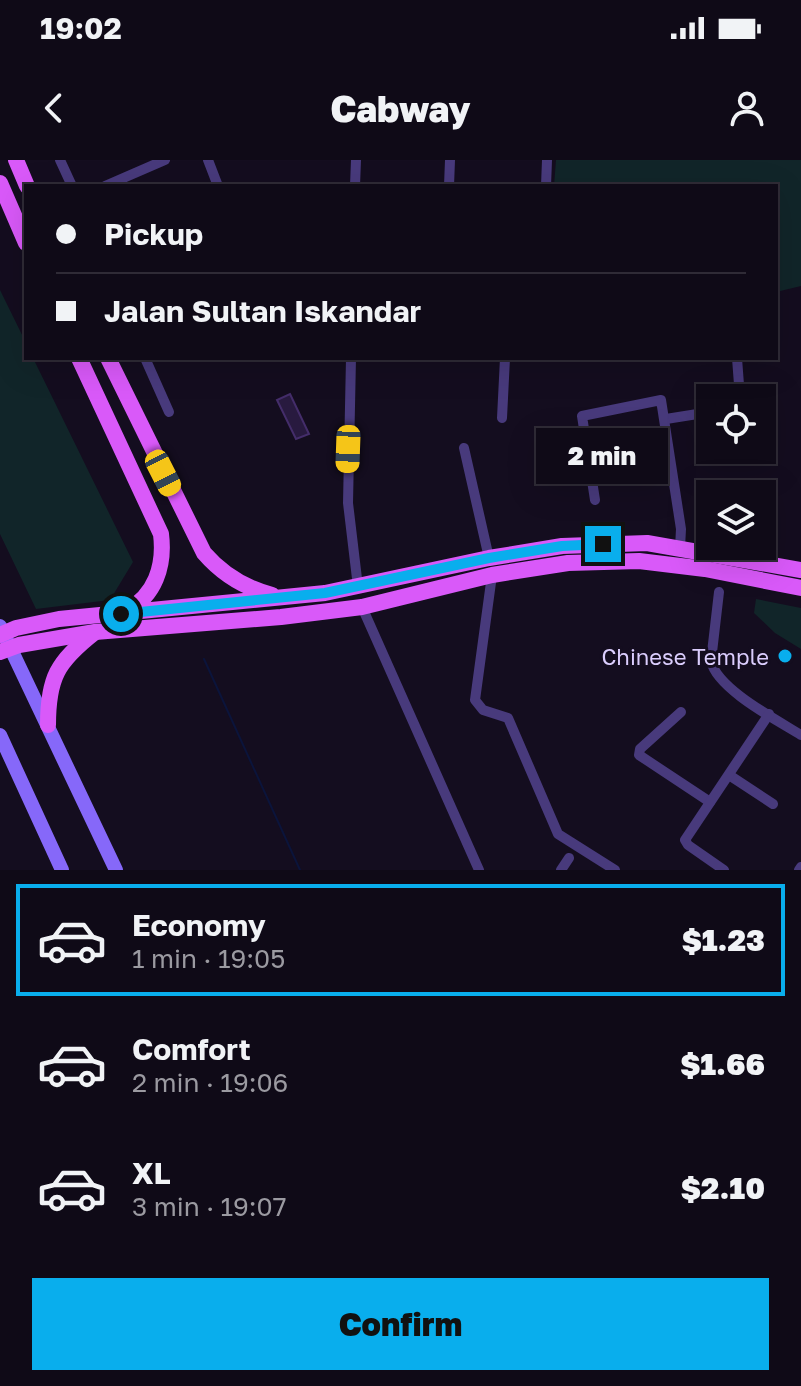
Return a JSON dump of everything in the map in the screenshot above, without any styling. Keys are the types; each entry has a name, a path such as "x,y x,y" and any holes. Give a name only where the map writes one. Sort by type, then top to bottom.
{"main road":[{"path":"16,160 26,184"},
{"path":"0,183 24,238"},
{"path":"80,360 161,534 162,561 158,577 144,599 121,614"},
{"path":"109,360 204,553 214,564 247,587 281,598"},
{"path":"138,483 147,487 156,485 163,473"},
{"path":"3,639 16,628 59,619 281,598 358,587 489,558 562,546 627,542 680,548 801,570"},
{"path":"3,639 281,617 362,607 492,575 568,563 625,560 705,569 801,588"},
{"path":"48,725 48,695 59,666 95,632"},
{"path":"3,639 22,671 116,870"},
{"path":"0,662 10,663 22,671"},
{"path":"0,735 62,870"}],"street":[{"path":"60,160 71,184"},
{"path":"110,184 165,160"},
{"path":"208,160 217,184"},
{"path":"355,184 356,160"},
{"path":"449,184 450,160"},
{"path":"546,184 547,160"},
{"path":"146,360 169,412"},
{"path":"351,360 348,491 358,587"},
{"path":"502,418 505,360"},
{"path":"737,360 739,384"},
{"path":"595,500 582,416 659,399 663,401 681,529 680,548"},
{"path":"666,419 696,414"},
{"path":"464,448 489,558"},
{"path":"705,569 719,592 711,661 713,670 723,683 801,735"},
{"path":"492,575 475,700 483,710 508,718 558,834 615,870"},
{"path":"719,592 735,580 747,577"},
{"path":"362,607 479,870"},
{"path":"681,712 640,749 639,755 710,802"},
{"path":"724,870 685,841 769,714"},
{"path":"729,775 773,804"},
{"path":"561,870 569,858"}],"green space":[{"path":"556,160 801,160 801,286 778,292 778,184 554,184"},
{"path":"0,290 24,339 24,360 34,360 133,562 110,600 36,609 0,534"},
{"path":"756,599 801,608 801,649 775,633 754,613"}],"building":[{"path":"290,394 309,434 296,439 277,400"}],"waterway":[{"path":"204,659 300,870"}],"place":[{"name":"Chinese Temple","path":"785,656"}],"route":[{"path":"121,614 325,593 489,558 562,546 603,544"}]}
